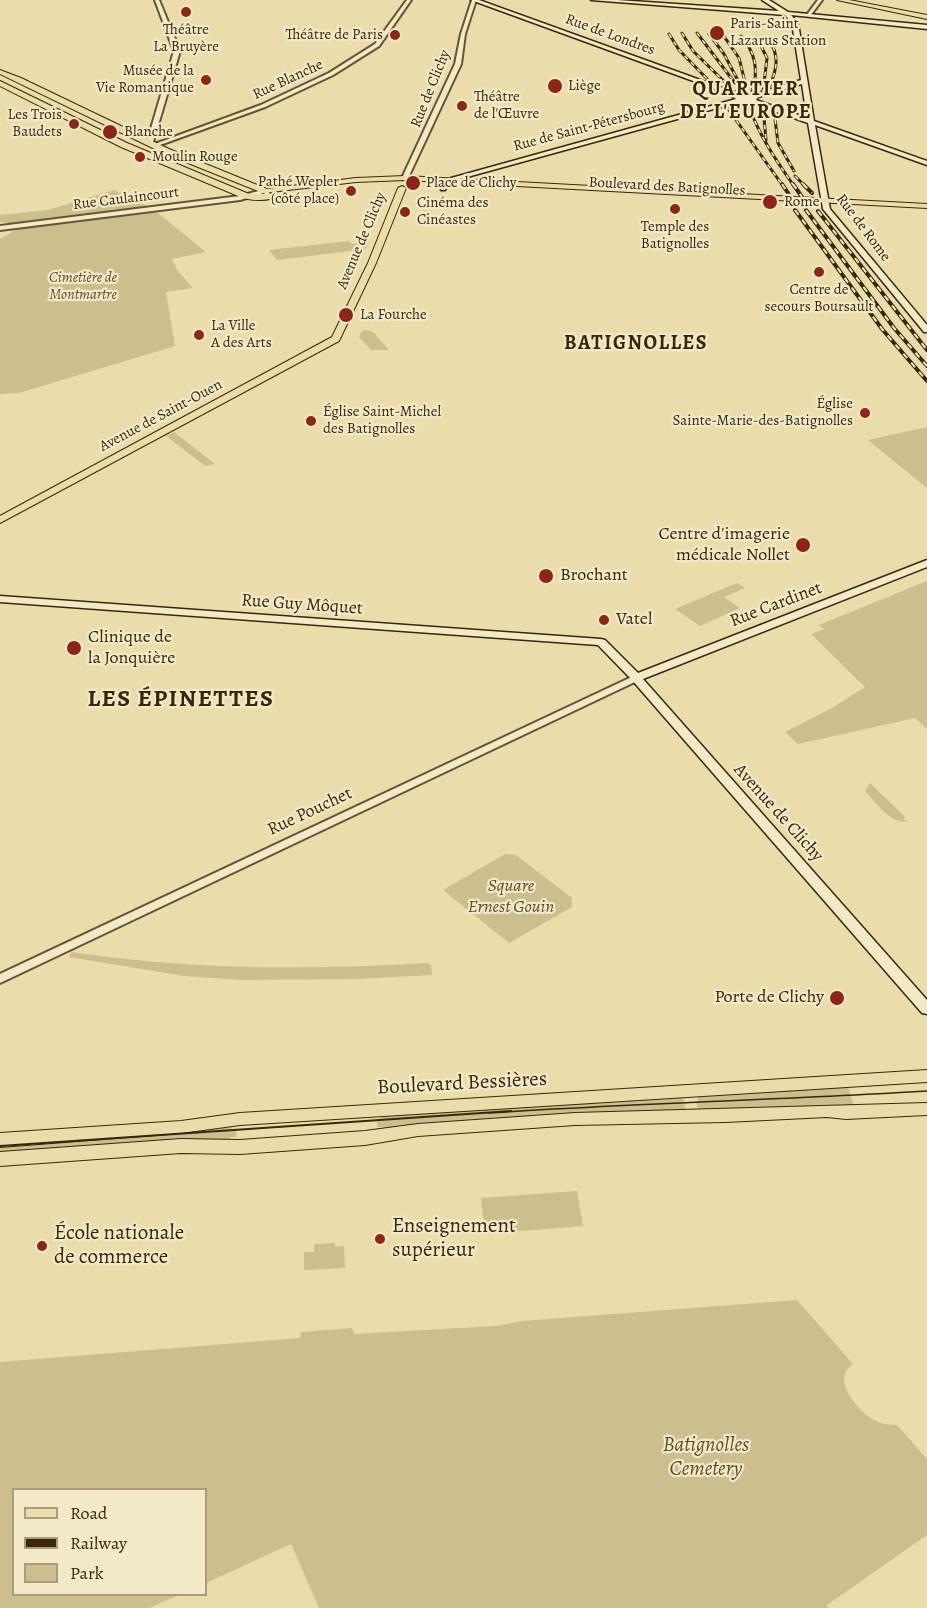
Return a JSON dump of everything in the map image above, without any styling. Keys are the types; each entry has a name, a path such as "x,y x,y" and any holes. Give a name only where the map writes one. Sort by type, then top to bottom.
{"main road":[{"path":"594,0 808,15 927,27"},
{"path":"680,7 685,0"},
{"path":"765,0 787,14 795,23 808,15"},
{"path":"840,0 927,17"},
{"name":"Rue de Londres","path":"473,2 738,98"},
{"name":"Rue de Rome","path":"795,23 826,205 927,330"},
{"path":"0,72 156,145 268,194"},
{"path":"738,98 753,98 804,81"},
{"path":"0,83 130,147 246,197 366,185 404,183 444,185"},
{"name":"Rue de Saint-Pétersbourg","path":"444,185 738,98"},
{"path":"753,98 927,164"},
{"path":"130,147 156,145"},
{"path":"146,154 156,145"},
{"name":"Avenue de Clichy","path":"336,339 372,263 404,183"},
{"name":"Boulevard des Batignolles","path":"444,185 826,205 927,214"},
{"name":"Boulevard des Batignolles","path":"826,205 927,206"},
{"name":"Avenue de Saint-Ouen","path":"0,520 336,339"},
{"name":"Rue Cardinet","path":"636,678 927,563"},
{"name":"Rue Guy Môquet","path":"0,599 601,642"},
{"name":"Avenue de Clichy","path":"601,642 636,678 927,1009"},
{"name":"Boulevard Bessières","path":"0,1140 168,1129 232,1119 927,1076"},
{"path":"0,1159 181,1146 240,1147 369,1137 418,1130 575,1119 927,1109"},
{"path":"368,1112 369,1137"}],"street":[{"path":"156,145 177,51 157,0"},
{"path":"808,15 820,0"},
{"name":"Rue Blanche","path":"156,145 263,106 331,74 377,45 408,2"},
{"name":"Rue de Clichy","path":"404,183 458,64 473,2"},
{"name":"Rue Caulaincourt","path":"0,228 246,197"},
{"name":"Rue Caulaincourt","path":"0,234 15,226"},
{"name":"Rue Pouchet","path":"0,979 636,678"}],"green space":[{"name":"Cimetière de Montmartre","path":"114,190 153,209 206,252 172,259 177,270 193,288 166,292 175,346 19,393 0,394 0,239 19,228 16,224 0,222 0,215 48,210"},
{"path":"349,241 352,244 369,242 366,249 277,260 269,250"},
{"path":"362,331 373,332 389,350 371,350 359,337"},
{"path":"927,427 927,488 868,440"},
{"path":"174,432 215,464 205,466 166,436"},
{"path":"927,581 927,729 915,718 798,744 785,732 832,708 865,687 811,634 824,629 819,625"},
{"path":"737,583 745,588 724,597 740,608 700,626 675,609"},
{"path":"870,783 905,817 903,820 909,821 896,820 884,812 865,791"},
{"name":"Square Ernest Gouin","path":"505,854 516,855 572,898 572,907 509,943 443,890"},
{"path":"71,952 160,962 249,967 339,967 428,963 431,965 432,975 357,979 241,980 184,976 69,957"},
{"path":"848,1087 855,1109 698,1110 696,1101 698,1097"},
{"path":"683,1098 686,1112 384,1130 384,1127 377,1127 377,1119 382,1116"},
{"path":"231,1124 231,1129 237,1129 236,1137 230,1137 230,1142 0,1154 0,1143"},
{"path":"577,1191 583,1226 485,1234 481,1198"},
{"path":"335,1243 335,1247 344,1246 345,1268 304,1270 304,1252 314,1252 314,1244"},
{"name":"Batignolles Cemetery","path":"797,1300 853,1364 847,1370 844,1378 845,1386 854,1402 874,1420 897,1425 927,1459 927,1535 827,1605 828,1608 319,1608 291,1544 207,1583 207,1488 12,1488 12,1596 177,1596 149,1608 0,1608 0,1362 300,1338 301,1332 352,1328 354,1334 496,1326 522,1321"}],"tram line":[{"path":"488,1113 927,1091"},
{"path":"0,1146 511,1111"}],"railway":[{"path":"682,33 693,51 735,92"},
{"path":"697,33 735,83"},
{"path":"669,34 679,50 712,84"},
{"path":"709,34 724,54 744,92"},
{"path":"723,35 739,58 746,86"},
{"path":"741,36 755,62 752,92"},
{"path":"757,38 767,58 763,92"},
{"path":"768,39 776,56 770,86"},
{"path":"748,104 768,146 794,186"},
{"path":"726,106 783,186"},
{"path":"763,107 766,140"},
{"path":"774,111 778,143 794,171"},
{"path":"795,176 812,193"},
{"path":"782,184 790,196"},
{"path":"793,184 802,197"},
{"path":"795,210 882,329 927,381"},
{"path":"806,210 894,328 927,366"},
{"path":"818,211 927,350"}],"place":[{"name":"Théâtre La Bruyère","path":"186,12"},
{"name":"Paris-Saint Lazarus Station","path":"717,33"},
{"name":"Théâtre de Paris","path":"395,35"},
{"name":"Musée de la Vie Romantique","path":"206,80"},
{"name":"Liège","path":"555,86"},
{"name":"Théâtre de l'Œuvre","path":"462,106"},
{"name":"Les Trois Baudets","path":"74,124"},
{"name":"Blanche","path":"110,132"},
{"name":"Moulin Rouge","path":"140,157"},
{"name":"Place de Clichy","path":"413,183"},
{"name":"Pathé Wepler (côté place)","path":"351,191"},
{"name":"Rome","path":"770,202"},
{"name":"Temple des Batignolles","path":"675,209"},
{"name":"Cinéma des Cinéastes","path":"405,212"},
{"name":"Centre de secours Boursault","path":"819,272"},
{"name":"La Fourche","path":"346,315"},
{"name":"La Ville A des Arts","path":"199,335"},
{"name":"Église Sainte-Marie-des-Batignolles","path":"865,413"},
{"name":"Église Saint-Michel des Batignolles","path":"311,421"},
{"name":"Centre d'imagerie médicale Nollet","path":"803,545"},
{"name":"Brochant","path":"546,576"},
{"name":"Vatel","path":"604,620"},
{"name":"Clinique de la Jonquière","path":"74,648"},
{"name":"Porte de Clichy","path":"837,998"},
{"name":"Enseignement supérieur","path":"380,1239"},
{"name":"École nationale de commerce","path":"42,1246"}],"district":[{"name":"QUARTIER DE L'EUROPE","path":"746,102"},
{"name":"BATIGNOLLES","path":"636,344"},
{"name":"LES ÉPINETTES","path":"181,700"}]}
